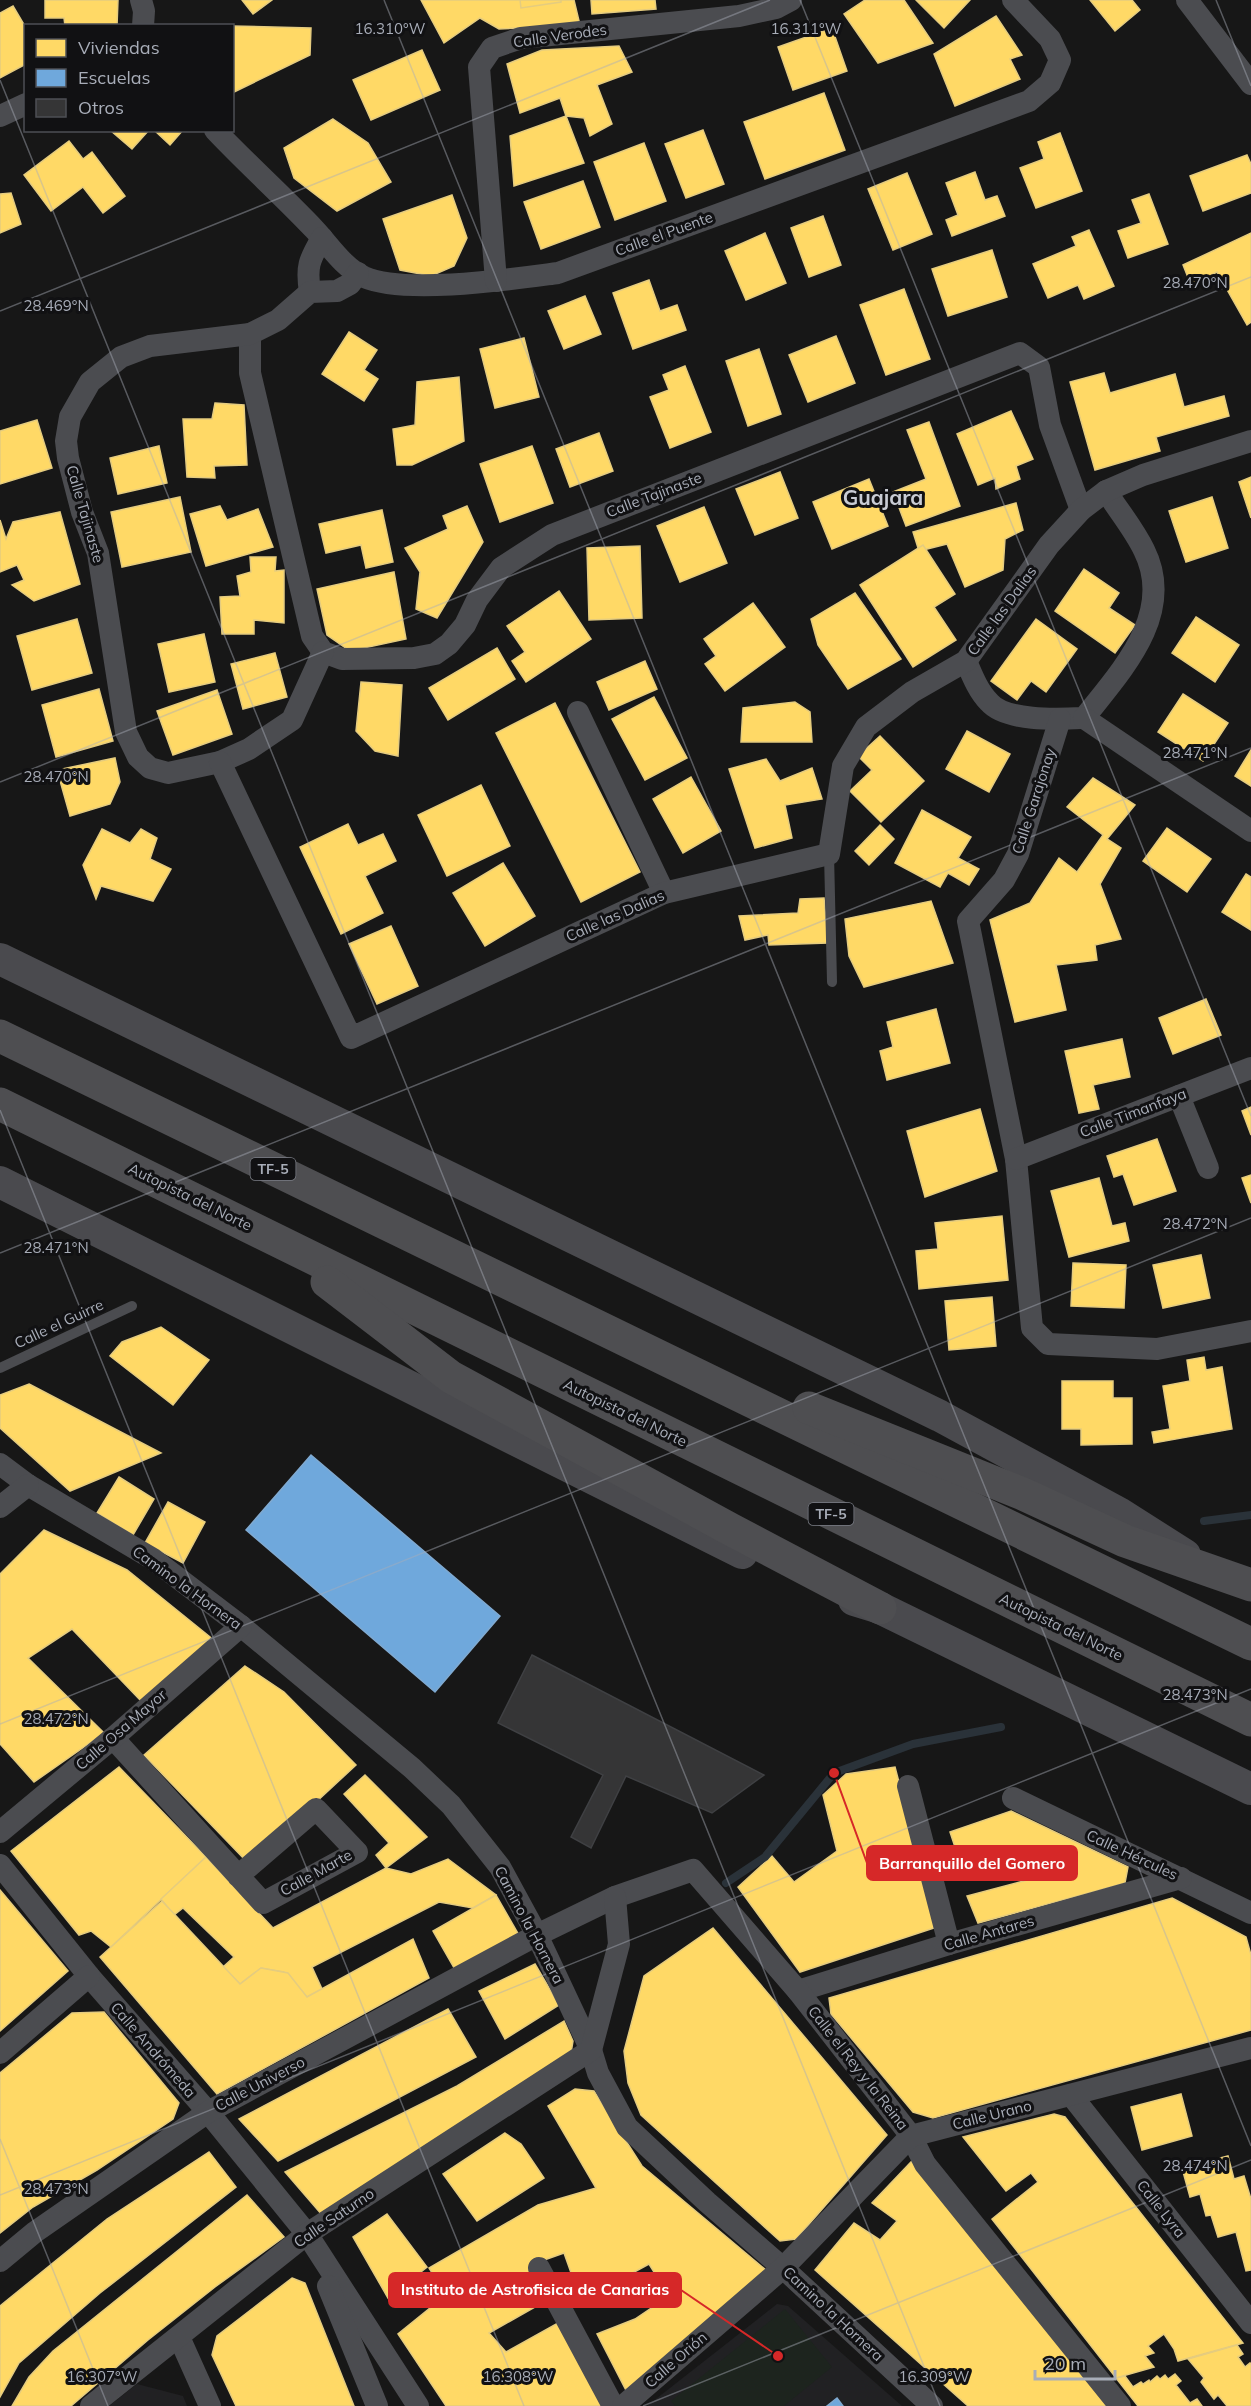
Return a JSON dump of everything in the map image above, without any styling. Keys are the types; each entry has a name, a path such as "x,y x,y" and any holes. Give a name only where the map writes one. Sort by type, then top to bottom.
{"highway":[{"name":"TF-5","path":"0,1036 1251,1644"},
{"name":"Autopista del Norte","path":"0,1104 1251,1720"},
{"path":"258,1230 451,1377 880,1608"},
{"path":"545,1302 1023,1494 1125,1541 1251,1585"}],"street":[{"path":"141,0 144,10 143,24"},
{"name":"Calle Verodes","path":"496,280 479,67 492,48 521,38 739,16 776,8 791,0"},
{"name":"Calle el Puente","path":"217,132 337,255 358,273 383,282 414,285 496,280 558,273 1029,101 1050,83 1060,60 1050,39 1013,0"},
{"path":"1187,0 1251,84"},
{"path":"0,116 24,105"},
{"path":"322,238 313,252 307,271 310,292 337,291 350,284 358,273"},
{"name":"Calle Tajinaste","path":"310,292 278,320 250,334 150,346 121,357 90,382 70,417 66,441 82,512 98,553 126,732 138,757 150,768 168,773 220,762 249,748 292,720 323,652 342,659 414,658 435,654 449,644 465,625 477,600 501,568 552,535 1020,353 1039,367 1050,425 1081,510"},
{"path":"250,334 250,373 312,636 323,652"},
{"name":"Calle las Dalias","path":"220,762 351,1038 664,893 829,854 843,766 866,727 912,692 966,661 1049,545 1081,510 1106,491 1143,475 1251,441"},
{"path":"1084,718 1134,654 1150,618 1153,574 1144,549 1106,491"},
{"path":"966,661 980,691 990,705 1010,714 1060,719 1084,718 1251,831"},
{"path":"578,712 664,893"},
{"name":"Calle Garajonay","path":"1060,719 1018,854 1004,880 969,921 1016,1159 1032,1328 1048,1344 1157,1349 1251,1331"},
{"path":"0,959 940,1416 1119,1513 1206,1568"},
{"name":"Calle Timanfaya","path":"1016,1159 1251,1068"},
{"path":"1179,1096 1208,1168"},
{"path":"0,1182 807,1585 880,1608 1251,1789"},
{"name":"Camino la Hornera","path":"0,1464 28,1485 153,1559 241,1626 412,1768 452,1805 501,1867 537,1935 591,2050 598,2073 627,2127 932,2406"},
{"path":"0,1507 28,1485"},
{"name":"Calle Osa Mayor","path":"0,1832 113,1738 241,1626"},
{"name":"Calle Marte","path":"113,1738 238,1876 263,1903 357,1852 316,1809 238,1876"},
{"path":"908,1786 949,1944"},
{"name":"Calle Hércules","path":"1013,1798 1251,1913"},
{"name":"Calle Andrómeda","path":"0,1865 89,1976 208,2112 307,2234 418,2406"},
{"name":"Calle el Rey y la Reina","path":"537,1935 615,1897 693,1870 798,1991 911,2136 925,2164 1120,2406"},
{"name":"Calle Antares","path":"798,1991 949,1944 1181,1878"},
{"path":"591,2050 619,1944 615,1897"},
{"name":"Calle Universo","path":"0,2261 35,2232 208,2112 537,1935"},
{"path":"0,2053 89,1976"},
{"name":"Calle Urano","path":"911,2136 1251,2048"},
{"name":"Calle Saturno","path":"91,2406 307,2234 591,2050"},
{"name":"Calle Lyra","path":"1071,2095 1251,2323"},
{"path":"783,2268 911,2136"},
{"name":"Calle Andrómeda","path":"307,2234 377,2406"},
{"path":"539,2268 613,2406"},
{"name":"Calle Orión","path":"623,2406 783,2268"},
{"path":"180,2337 210,2406"}],"lane":[{"path":"829,854 832,982"},
{"name":"Calle el Guirre","path":"0,1368 132,1306"}],"shaded area":[{"path":"777,2304 788,2306 902,2406 647,2406"},
{"path":"785,2309 832,2367 784,2406 675,2406 671,2401"},
{"path":"137,2384 183,2396 187,2406 109,2406"}],"building: Viviendas":[{"path":"45,0 118,0 117,24 65,24 64,18 45,18"},
{"path":"242,0 272,0 253,14"},
{"path":"421,0 574,0 580,25 499,29 480,18 444,43"},
{"path":"520,0 561,0 561,2 521,8"},
{"path":"591,0 655,0 656,9 592,14"},
{"path":"865,0 904,0 933,43 878,63 844,14"},
{"path":"916,0 970,0 944,28"},
{"path":"1090,0 1132,0 1140,10 1115,31"},
{"path":"13,6 24,25 24,65 0,78 0,13"},
{"path":"996,16 1022,55 1010,59 1020,79 955,106 934,54"},
{"path":"234,26 311,28 310,55 234,92"},
{"path":"832,28 847,71 793,90 778,47"},
{"path":"619,46 632,72 597,85 612,124 590,136 584,118 566,116 560,98 520,113 507,64 542,50"},
{"path":"422,50 440,90 371,120 353,80"},
{"path":"824,93 845,150 765,179 744,122"},
{"path":"566,116 584,163 514,186 510,136"},
{"path":"333,119 368,143 391,182 337,211 294,178 284,148"},
{"path":"703,130 724,184 686,198 665,144"},
{"path":"112,132 147,132 132,149"},
{"path":"156,132 181,132 170,145"},
{"path":"1060,133 1082,191 1036,208 1020,168 1044,159 1038,142"},
{"path":"69,141 83,159 92,152 125,196 103,213 83,187 51,211 24,175"},
{"path":"644,143 666,201 615,220 594,162"},
{"path":"1247,155 1251,164 1251,193 1203,211 1190,176"},
{"path":"975,172 985,200 997,196 1005,216 952,236 946,220 958,215 946,183"},
{"path":"907,173 932,234 893,250 868,189"},
{"path":"583,181 600,227 541,249 524,202"},
{"path":"11,193 21,224 0,233 0,194"},
{"path":"1149,194 1168,244 1128,258 1118,231 1141,223 1132,200"},
{"path":"452,195 467,238 454,266 431,276 400,270 383,219"},
{"path":"823,216 841,265 809,277 791,228"},
{"path":"1089,230 1114,286 1084,299 1078,285 1048,298 1033,264 1076,246 1072,237"},
{"path":"765,233 786,283 746,300 725,251"},
{"path":"1251,233 1251,322 1247,325 1217,272 1191,285 1183,265"},
{"path":"992,250 1007,297 948,316 932,269"},
{"path":"649,280 660,311 677,305 686,330 633,349 613,293"},
{"path":"904,289 930,359 886,375 860,305"},
{"path":"585,296 601,334 564,349 548,311"},
{"path":"349,332 377,350 364,370 378,379 364,401 322,374"},
{"path":"836,336 855,383 808,402 789,355"},
{"path":"524,338 539,397 495,408 480,349"},
{"path":"759,349 781,414 748,426 726,361"},
{"path":"685,366 711,432 670,448 650,397 669,390 663,375"},
{"path":"1104,373 1110,393 1175,374 1184,407 1224,396 1229,416 1156,437 1160,451 1095,470 1070,382"},
{"path":"459,377 464,441 412,465 397,465 393,429 415,425 417,382"},
{"path":"215,403 244,405 247,465 214,466 215,478 187,477 183,419 212,419"},
{"path":"1011,411 1033,459 1016,466 1020,479 996,489 995,478 978,485 957,434"},
{"path":"37,420 52,468 0,484 0,431"},
{"path":"929,422 960,506 906,526 893,492 926,479 907,430"},
{"path":"599,433 613,471 570,487 556,449"},
{"path":"159,446 167,483 118,494 110,458"},
{"path":"532,446 553,503 500,522 480,464"},
{"path":"780,472 798,518 755,535 736,489"},
{"path":"1251,477 1251,518 1239,482"},
{"path":"869,479 888,526 832,549 813,502"},
{"path":"180,497 191,552 122,567 111,512"},
{"path":"1212,497 1228,548 1186,562 1169,511"},
{"path":"1016,503 1023,530 1005,539 1003,570 965,587 947,544 919,551 913,532"},
{"path":"220,506 227,520 258,509 273,547 206,566 190,514"},
{"path":"467,506 483,542 437,618 416,609 420,572 405,548 448,529 443,516"},
{"path":"704,507 727,563 680,582 657,526"},
{"path":"382,510 393,562 366,568 361,545 326,553 319,524"},
{"path":"60,512 80,584 34,601 12,585 24,580 17,565 0,572 0,520 6,539 13,522"},
{"path":"923,545 955,594 934,607 956,640 913,667 860,585"},
{"path":"640,546 642,618 589,620 587,548"},
{"path":"250,557 276,557 275,571 284,570 284,623 254,620 254,634 222,634 220,597 240,596 237,576 251,572"},
{"path":"1084,569 1119,593 1109,608 1135,625 1115,653 1055,611"},
{"path":"394,572 406,639 350,651 327,635 317,589"},
{"path":"559,591 591,639 526,682 512,661 525,652 507,626"},
{"path":"855,593 901,659 848,689 818,645 811,619"},
{"path":"753,603 785,647 725,691 705,664 716,656 704,639"},
{"path":"1196,617 1239,645 1215,682 1172,653"},
{"path":"77,619 92,673 32,690 17,636"},
{"path":"1036,619 1077,649 1046,692 1031,681 1017,700 991,681"},
{"path":"204,634 215,682 169,692 158,644"},
{"path":"497,648 515,679 448,720 429,688"},
{"path":"275,653 287,697 243,709 231,664"},
{"path":"645,661 657,689 609,710 597,682"},
{"path":"361,682 402,685 398,756 375,751 356,731"},
{"path":"99,689 113,741 56,757 42,705"},
{"path":"217,690 232,734 173,755 157,711"},
{"path":"1183,694 1228,723 1203,761 1158,732"},
{"path":"654,697 687,758 645,780 612,719"},
{"path":"795,702 810,712 812,742 741,742 743,708"},
{"path":"555,703 640,872 581,902 496,733"},
{"path":"967,731 1010,754 989,792 946,769"},
{"path":"880,736 924,781 881,822 850,791 872,770 858,756"},
{"path":"1251,750 1251,786 1235,776"},
{"path":"115,758 120,782 110,804 70,816 57,770"},
{"path":"766,759 780,781 812,768 822,799 785,805 792,838 755,848 729,769"},
{"path":"691,777 721,831 683,853 653,799"},
{"path":"1093,778 1135,805 1107,839 1121,848 1100,884 1121,939 1095,945 1097,960 1056,965 1066,1010 1015,1022 990,920 1030,903 1059,858 1077,872 1103,835 1067,807"},
{"path":"481,785 510,846 447,876 418,815"},
{"path":"922,810 971,837 958,858 979,869 969,885 948,873 940,887 895,863"},
{"path":"348,824 358,845 383,834 396,861 365,876 383,913 341,934 300,847"},
{"path":"880,825 894,839 869,865 855,851"},
{"path":"1167,828 1211,859 1187,892 1143,861"},
{"path":"102,829 130,843 141,829 157,838 150,859 171,869 153,901 101,886 96,899 83,865"},
{"path":"503,863 535,916 485,946 453,893"},
{"path":"1246,874 1251,877 1251,930 1222,912"},
{"path":"824,898 828,943 769,945 768,935 745,940 739,916 798,913 800,899"},
{"path":"931,901 953,963 864,987 849,956 845,919"},
{"path":"391,926 418,986 377,1004 349,944"},
{"path":"1206,999 1221,1035 1173,1054 1159,1018"},
{"path":"936,1009 950,1063 887,1080 880,1051 893,1047 887,1022"},
{"path":"1122,1039 1130,1077 1093,1085 1099,1109 1079,1113 1065,1051"},
{"path":"1251,1107 1251,1135 1242,1111"},
{"path":"980,1109 997,1171 925,1197 907,1131"},
{"path":"1157,1139 1176,1191 1134,1205 1123,1174 1114,1177 1107,1156"},
{"path":"1251,1175 1251,1203 1242,1178"},
{"path":"1099,1178 1112,1226 1125,1223 1129,1241 1069,1257 1051,1191"},
{"path":"1002,1216 1008,1280 919,1289 916,1251 938,1249 935,1223"},
{"path":"1201,1255 1210,1298 1163,1308 1153,1265"},
{"path":"1073,1263 1126,1265 1124,1308 1071,1306"},
{"path":"992,1297 996,1346 949,1350 945,1301"},
{"path":"161,1327 209,1360 173,1405 110,1356 122,1342"},
{"path":"1204,1357 1206,1370 1222,1367 1232,1429 1154,1443 1152,1432 1170,1429 1163,1386 1190,1381 1187,1360"},
{"path":"1062,1381 1113,1381 1113,1398 1132,1398 1132,1444 1081,1445 1081,1429 1062,1429"},
{"path":"29,1384 161,1453 70,1491 0,1428 0,1395"},
{"path":"119,1477 154,1499 133,1535 97,1513"},
{"path":"168,1502 205,1522 183,1563 145,1543"},
{"path":"44,1530 127,1570 215,1641 142,1702 72,1629 28,1658 104,1733 34,1782 0,1744 0,1574"},
{"path":"245,1666 284,1692 356,1765 249,1864 144,1755"},
{"path":"119,1767 206,1857 111,1947 91,1931 79,1935 11,1851"},
{"path":"895,1767 937,1927 800,1972 738,1887 772,1856 794,1882 837,1851 823,1795 846,1774"},
{"path":"365,1775 427,1837 386,1868 376,1855 389,1843 344,1794"},
{"path":"1011,1811 1128,1867 1125,1883 978,1923 967,1896 1031,1879 1021,1848 962,1868 950,1832"},
{"path":"206,1857 273,1928 386,1868 411,1874 448,1859 496,1895 473,1908 439,1902 312,1967 322,1989 307,1997 284,1972 261,1968 240,1984 223,1967 234,1957 183,1908 174,1915 161,1899"},
{"path":"0,1890 68,1971 0,2031"},
{"path":"496,1895 520,1937 457,1973 433,1931"},
{"path":"1172,1898 1246,1937 1251,1955 1251,2030 933,2118 913,2112 831,2014 829,1998"},
{"path":"162,1901 240,1984 261,1968 288,1973 307,1997 413,1939 429,1978 217,2094 100,1957"},
{"path":"713,1928 887,2135 796,2239 780,2241 641,2115 628,2083 624,2051 644,1976"},
{"path":"535,1964 559,2005 505,2039 479,1991"},
{"path":"448,2009 476,2057 278,2161 239,2119"},
{"path":"104,2012 179,2103 173,2119 97,2170 33,2207 0,2233 0,2073 72,2013"},
{"path":"564,2021 573,2041 571,2053 323,2216 285,2172 457,2086"},
{"path":"575,2089 594,2091 642,2166 773,2276 628,2394 597,2334 635,2319 669,2296 649,2264 581,2301 564,2253 530,2265 544,2302 489,2333 506,2352 558,2323 606,2406 446,2406 398,2334 446,2295 429,2268 538,2205 596,2188 548,2106"},
{"path":"1181,2094 1192,2136 1142,2150 1131,2107"},
{"path":"1054,2114 1065,2117 1243,2343 1178,2361 1174,2349 1164,2334 1148,2346 1154,2353 1145,2356 1154,2367 1116,2378 992,2219 1038,2182 1031,2173 1006,2191 963,2137"},
{"path":"505,2133 521,2144 544,2178 477,2221 443,2174"},
{"path":"209,2152 236,2187 100,2293 19,2363 0,2397 0,2306 107,2219"},
{"path":"1228,2156 1234,2179 1244,2176 1251,2199 1251,2270 1246,2271 1236,2232 1218,2237 1211,2215 1206,2216 1200,2194 1190,2197 1182,2168"},
{"path":"912,2161 1107,2406 968,2406 815,2270 854,2223 880,2240 897,2221 872,2203"},
{"path":"247,2195 284,2237 148,2340 71,2406 12,2406 29,2377 53,2351"},
{"path":"387,2214 427,2267 388,2298 353,2237"},
{"path":"292,2278 305,2283 354,2406 236,2406 212,2355 217,2336"},
{"path":"1237,2345 1243,2354 1238,2357 1245,2367 1250,2363 1251,2365 1251,2406 1227,2406 1218,2395 1214,2399 1201,2382 1204,2378 1188,2359"},
{"path":"1175,2374 1181,2381 1176,2385 1190,2403 1197,2399 1202,2406 1138,2406 1116,2378 1125,2376 1133,2387 1141,2382 1143,2384 1149,2380 1150,2382 1157,2376 1160,2379 1165,2375 1168,2379"}],"building: Escuelas":[{"path":"311,1455 500,1616 435,1692 246,1530"},
{"path":"837,2398 843,2406 827,2406"}],"building: Otros":[{"path":"532,1655 764,1775 712,1813 626,1776 591,1848 571,1837 603,1775 498,1723"}],"waterway":[{"path":"1204,1521 1251,1515"},
{"path":"726,1883 765,1857 834,1773 913,1744 1001,1727"}],"place":[{"name":"Barranquillo del Gomero","path":"834,1773"},
{"name":"Instituto de Astrofisica de Canarias","path":"778,2356"}],"district":[{"name":"Guajara","path":"883,498"}]}
